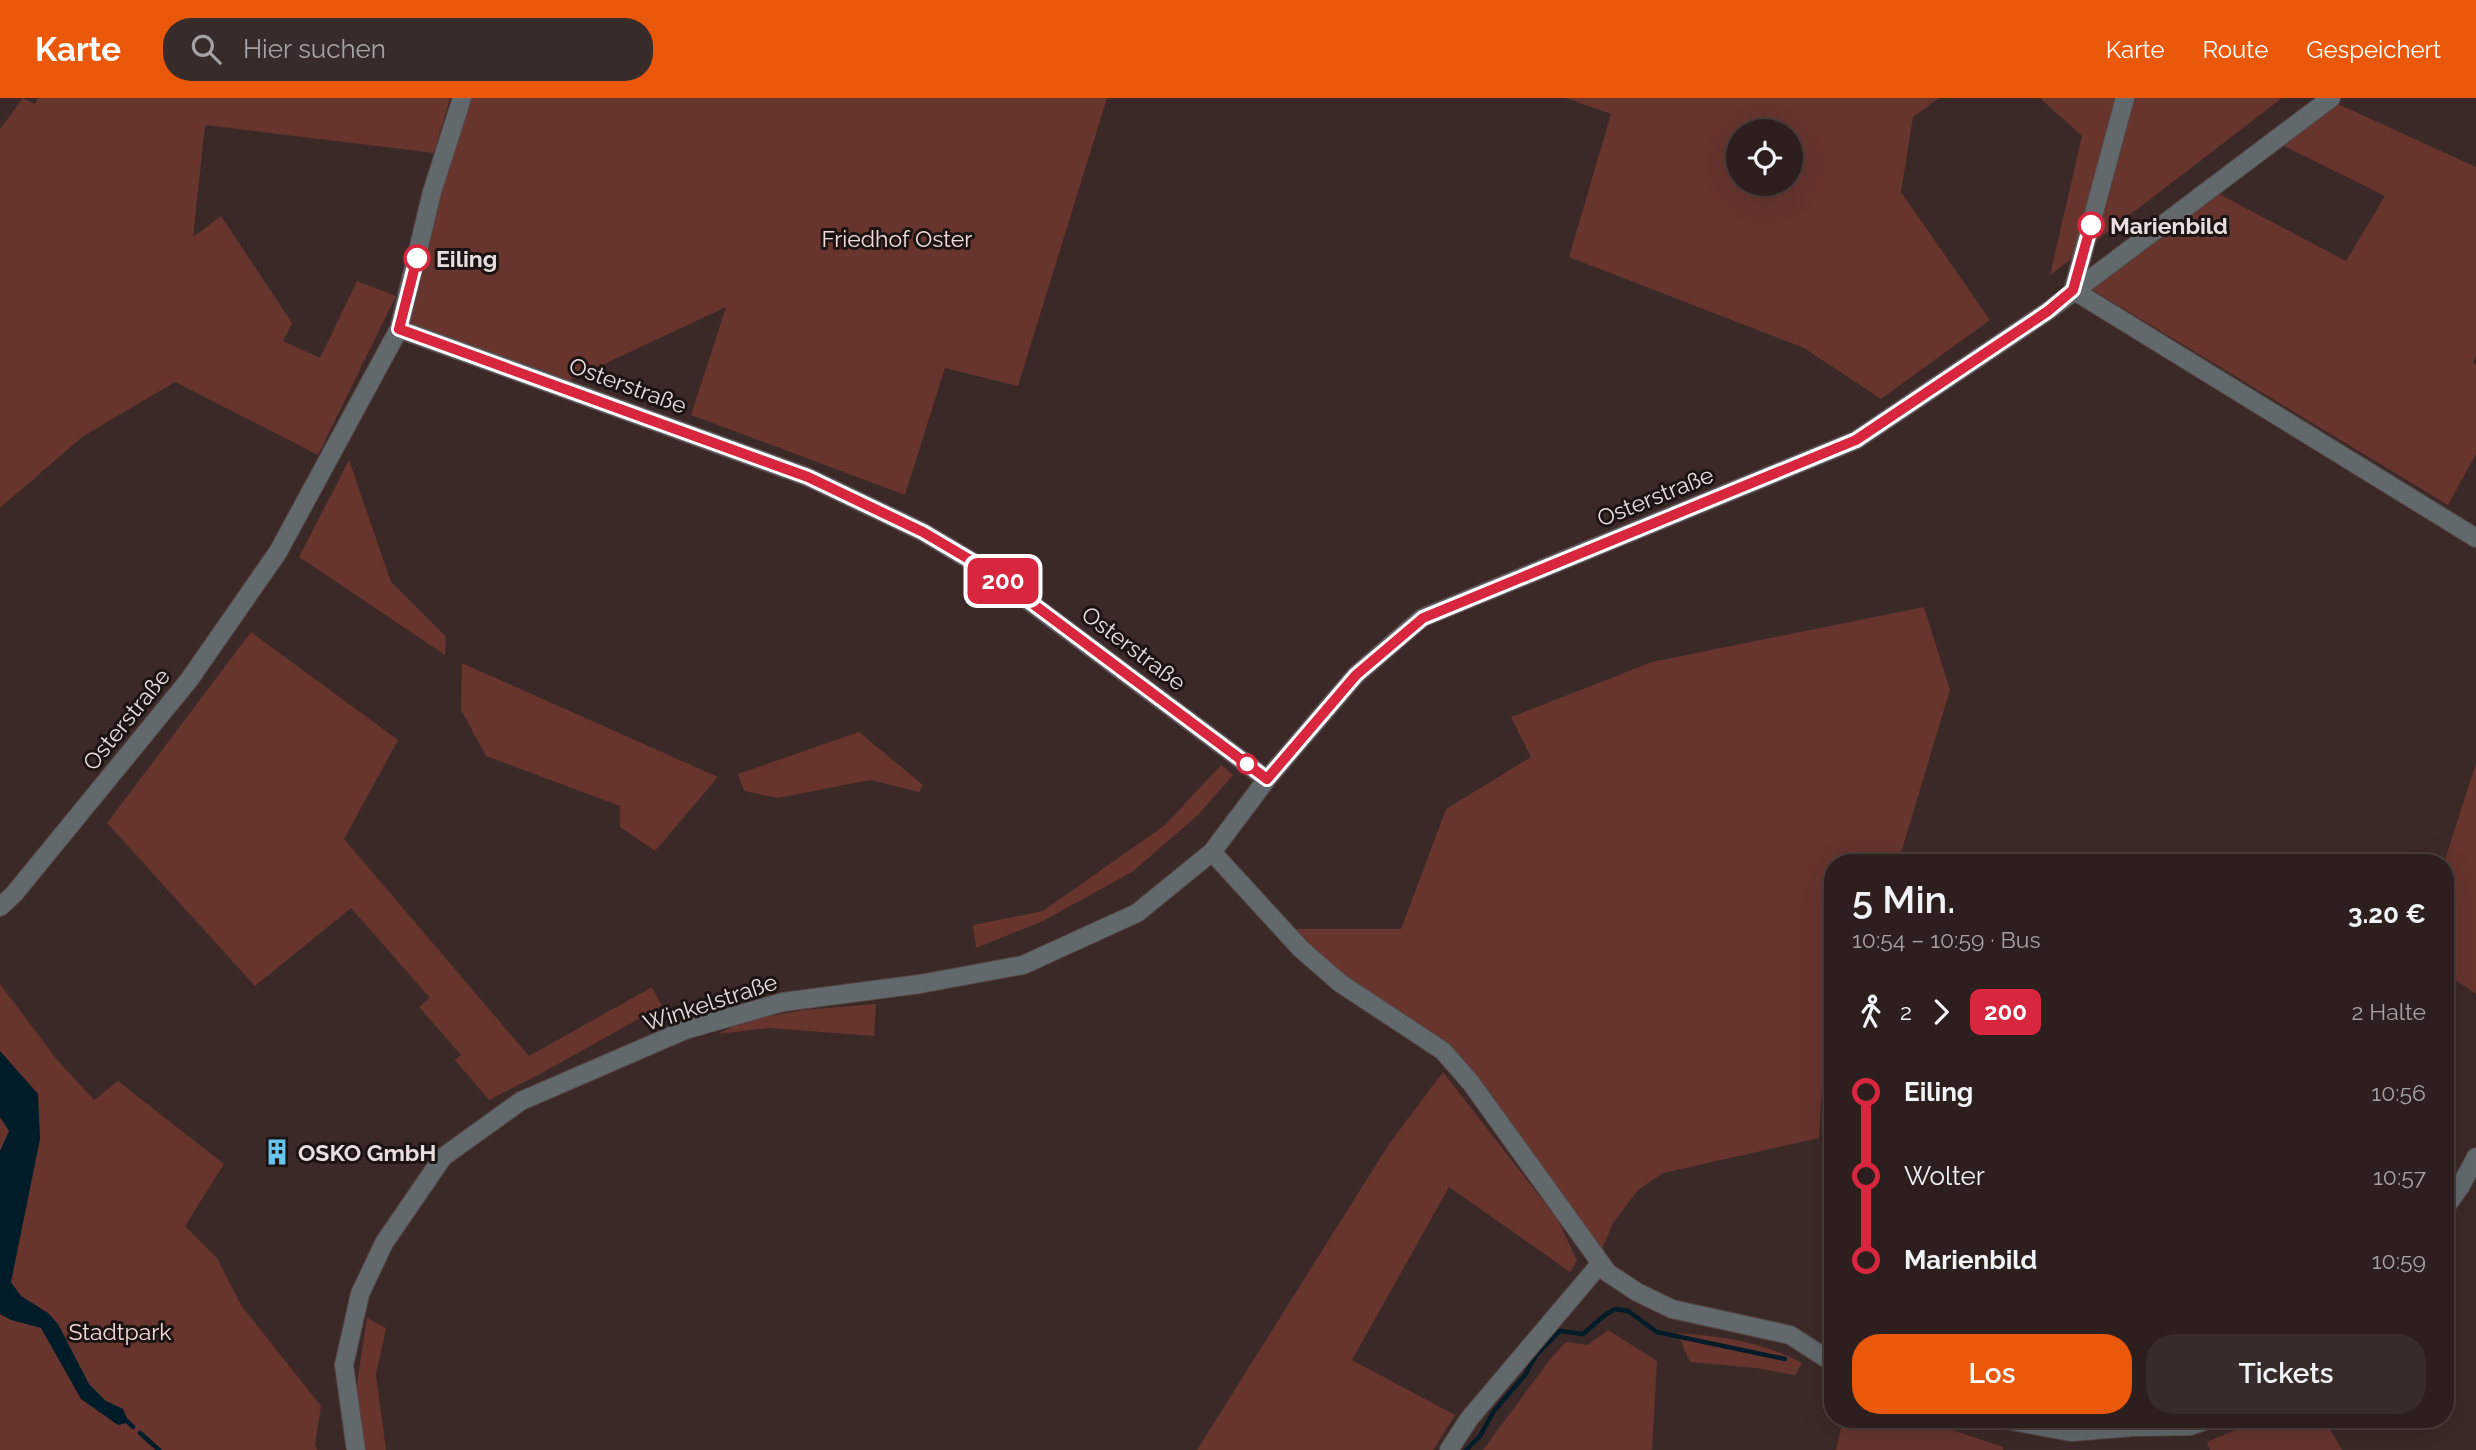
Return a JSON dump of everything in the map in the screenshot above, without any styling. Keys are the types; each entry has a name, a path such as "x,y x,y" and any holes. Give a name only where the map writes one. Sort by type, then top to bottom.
{"street":[{"path":"399,329 432,192 462,98"},
{"path":"2125,98 2073,290 2476,538"},
{"name":"Osterstraße","path":"0,907 14,894 190,680 278,552 399,329 808,477 923,532 989,571 1267,779 1356,675 1423,618 1856,440 2048,311 2331,98"},
{"name":"Winkelstraße","path":"356,1450 344,1365 360,1294 384,1243 443,1157 522,1101 685,1030 783,1002 920,984 1023,965 1137,913 1212,852 1267,779"},
{"path":"1212,852 1301,949 1340,983 1443,1051 1471,1083 1608,1273 1637,1293 1672,1309 1790,1335 1824,1357"},
{"path":"2468,1191 2476,1157"},
{"path":"1449,1450 1469,1419 1600,1264"},
{"path":"2049,1428 2071,1432 2121,1428"}],"green space":[{"path":"23,98 35,104 38,98 450,98 434,153 205,125 193,237 221,216 292,323 283,341 320,358 357,281 396,296 318,455 175,382 82,437 0,508 0,129"},
{"name":"Friedhof Oster","path":"470,98 1107,98 1018,386 945,368 905,495 691,415 726,307 566,382 408,324 440,195"},
{"path":"1566,98 1939,98 1913,117 1901,192 1990,320 1881,399 1804,348 1569,257 1611,114"},
{"path":"2040,98 2118,98 2074,257 2050,275 2082,136"},
{"path":"2132,98 2282,98 2092,244"},
{"path":"2338,104 2476,167 2476,355 2473,362 2476,365 2476,454 2448,505 2091,289 2219,194 2346,261 2385,196 2282,145"},
{"path":"349,460 391,582 446,637 445,655 299,557"},
{"path":"1924,607 1950,690 1901,854 1824,854 1824,1054 1819,1138 1663,1173 1638,1190 1613,1223 1599,1256 1477,1084 1341,979 1290,929 1401,929 1446,809 1531,757 1511,717 1652,662"},
{"path":"251,632 398,740 344,839 529,1056 652,987 662,1006 489,1100 455,1060 461,1055 419,1007 430,998 351,908 255,986 107,823"},
{"path":"462,663 718,777 655,851 620,827 620,806 486,756 461,710"},
{"path":"859,732 923,785 919,792 870,780 778,798 744,791 738,774"},
{"path":"2476,763 2476,994 2454,979 2454,854 2447,854"},
{"path":"1221,765 1233,775 1198,815 1132,872 1043,921 976,948 973,925 1043,911 1165,825"},
{"name":"Stadtpark","path":"0,984 58,1061 94,1100 118,1081 224,1164 185,1226 217,1258 241,1305 321,1406 315,1444 317,1450 0,1450"},
{"path":"876,1004 874,1036 769,1028 718,1034 746,1020 804,1010"},
{"path":"1443,1072 1558,1220 1577,1261 1570,1272 1449,1187 1352,1360 1455,1415 1433,1450 1197,1450 1389,1144"},
{"path":"367,1318 386,1328 376,1375 386,1450 365,1450 356,1390"},
{"path":"1608,1330 1657,1361 1652,1450 1483,1450 1551,1358 1566,1342 1588,1345"},
{"path":"1677,1333 1741,1341 1802,1363 1795,1375 1756,1368 1690,1362"},
{"path":"1841,1428 1947,1428 2003,1447 2003,1450 1836,1450"},
{"path":"2240,1428 2329,1428 2342,1450 2210,1450 2207,1442"}],"water":[{"path":"0,1051 38,1094 40,1139 11,1282 21,1296 48,1313 58,1324 89,1384 106,1401 123,1409 126,1423 118,1425 81,1399 41,1328 11,1320 0,1314 0,1151 9,1131 0,1117"}],"waterway":[{"path":"1466,1450 1480,1436 1494,1411 1525,1375 1537,1354 1560,1331 1583,1334 1615,1309 1628,1311 1657,1332 1785,1359"},
{"path":"124,1418 133,1427"},
{"path":"140,1433 159,1450"}],"bus line":[{"name":"200","path":"417,258 399,329 808,477 923,532 989,571 1267,779 1356,675 1423,618 1856,440 2048,311 2073,290 2091,225"}],"place":[{"name":"Marienbild","path":"2091,225"},
{"name":"Eiling","path":"417,258"},
{"name":"OSKO GmbH","path":"277,1152"}]}
